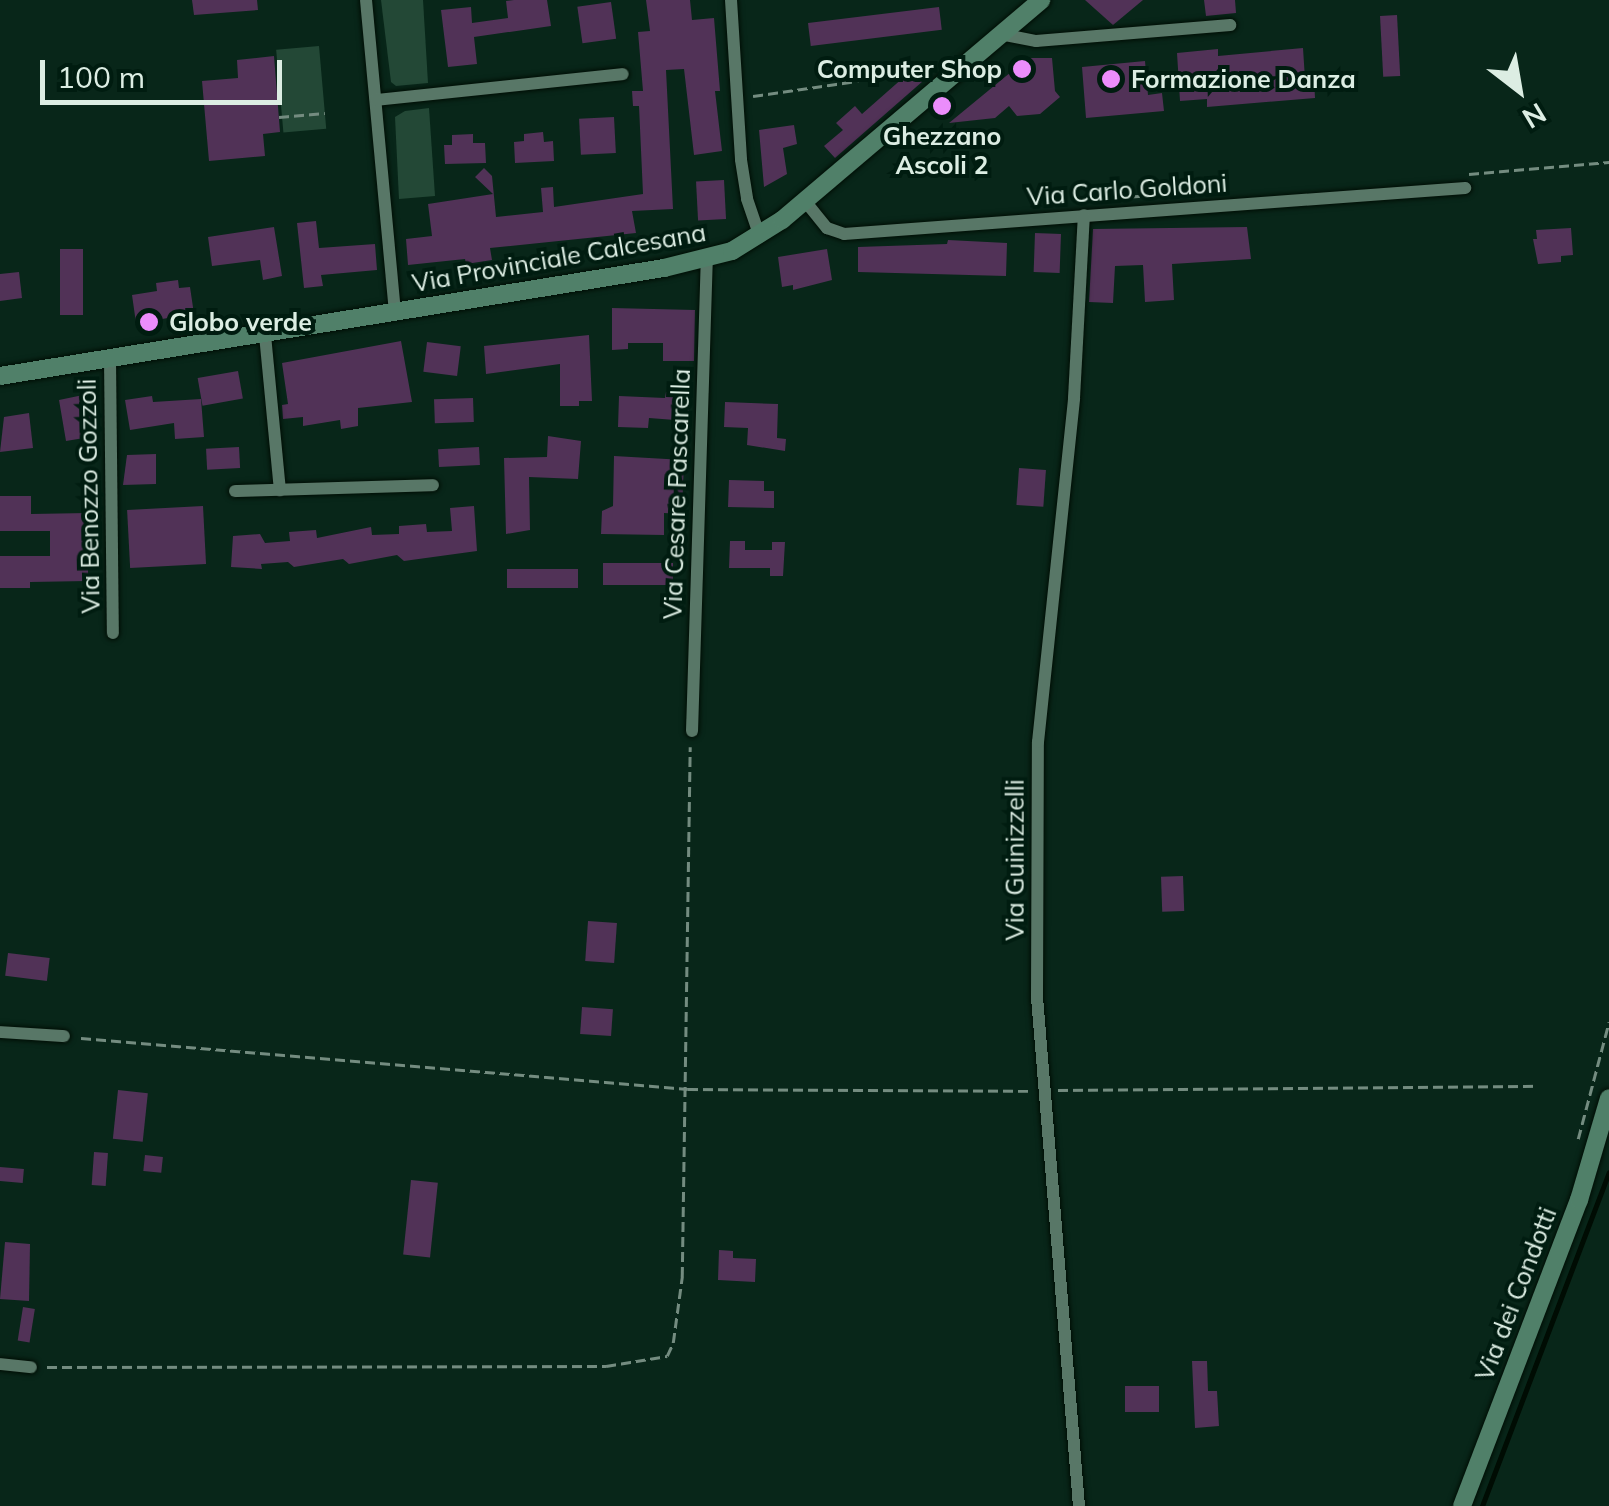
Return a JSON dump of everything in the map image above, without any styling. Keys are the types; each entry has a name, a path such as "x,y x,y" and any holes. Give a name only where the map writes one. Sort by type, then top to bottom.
{"main road":[{"name":"Via Provinciale Calcesana","path":"0,376 707,260 760,237 1042,0"},
{"name":"Via dei Condotti","path":"1462,1506 1578,1200 1609,1098"}],"street":[{"path":"366,0 395,312"},
{"path":"731,0 747,199 760,237"},
{"path":"1000,34 1036,41 1230,25"},
{"path":"376,100 623,74"},
{"name":"Via Carlo Goldoni","path":"805,202 827,228 844,234 1465,188"},
{"name":"Via Guinizzelli","path":"1079,1506 1038,997 1038,742 1074,398 1084,215"},
{"name":"Via Cesare Pascarella","path":"692,731 707,260"},
{"path":"265,334 280,490"},
{"name":"Via Benozzo Gozzoli","path":"110,358 113,633"},
{"path":"234,491 433,485"},
{"path":"0,1032 64,1036"},
{"path":"0,1364 30,1367"}],"path":[{"path":"736,98 857,82 874,63"},
{"path":"279,117 325,113"},
{"path":"30,1367 606,1366 666,1356 673,1343 682,1277 688,1088 685,881 692,731"},
{"path":"1576,1144 1609,1022"},
{"path":"64,1036 688,1088 1538,1086"}],"green space":[{"path":"381,0 423,0 428,83 396,86 391,82"},
{"path":"319,46 326,129 283,132 276,50"},
{"path":"429,108 435,196 399,199 395,117 405,111"}],"building":[{"path":"192,0 257,0 258,10 194,15"},
{"path":"547,0 551,26 474,37 477,64 448,67 441,10 471,7 472,23 508,18 506,1"},
{"path":"646,0 690,0 692,20 714,18 720,91 715,91 722,151 694,155 684,69 666,70 673,209 632,211 636,233 490,248 492,260 466,264 465,259 408,265 406,239 432,236 428,204 493,194 475,177 484,168 492,176 496,217 543,212 541,188 553,187 554,207 643,194 639,106 633,106 632,91 643,91 638,32 650,31"},
{"path":"1085,0 1143,0 1113,25"},
{"path":"1204,0 1235,0 1236,13 1206,16"},
{"path":"611,2 616,39 582,43 577,7"},
{"path":"939,7 942,30 811,46 808,23"},
{"path":"1397,15 1400,76 1383,77 1380,16"},
{"path":"1303,48 1305,79 1314,78 1315,98 1207,107 1207,99 1180,101 1177,53 1218,49 1218,56"},
{"path":"274,56 280,132 263,134 265,156 209,161 202,81 238,78 237,60"},
{"path":"1028,58 1052,58 1055,91 1060,97 1040,114 1017,116 1009,106 995,118 949,123"},
{"path":"1145,61 1148,95 1162,93 1164,111 1086,118 1082,67"},
{"path":"921,62 931,74 835,158 824,146 843,130 836,123 855,106 862,114"},
{"path":"614,117 616,153 581,155 579,119"},
{"path":"794,125 797,144 783,148 787,174 764,187 759,130"},
{"path":"543,132 544,142 553,141 554,161 515,163 514,142 524,141 524,134"},
{"path":"473,134 473,143 485,143 486,163 445,164 444,145 452,145 452,135"},
{"path":"724,180 726,219 698,220 696,181"},
{"path":"316,221 319,248 375,244 377,270 321,275 323,286 304,288 297,223"},
{"path":"274,227 282,276 263,280 260,260 212,266 208,237"},
{"path":"1247,227 1251,259 1172,264 1174,300 1145,302 1143,265 1115,266 1113,303 1089,302 1093,229"},
{"path":"1571,228 1573,255 1561,256 1561,262 1538,264 1533,239 1537,239 1536,230"},
{"path":"1035,233 1061,234 1060,273 1034,272"},
{"path":"948,240 1007,243 1006,276 858,272 858,247 947,244"},
{"path":"60,249 83,249 83,315 60,315"},
{"path":"827,249 832,280 793,290 793,285 782,287 778,257"},
{"path":"19,272 22,298 0,301 0,274"},
{"path":"178,280 179,288 190,287 194,314 136,323 132,295 157,291 156,283"},
{"path":"612,308 695,310 694,361 663,361 663,343 628,343 628,349 612,350"},
{"path":"589,335 592,401 579,401 579,406 560,406 560,364 486,374 484,346"},
{"path":"401,341 412,402 358,408 358,426 341,429 340,420 303,426 303,417 283,419 282,405 288,404 282,363"},
{"path":"427,342 461,346 457,376 423,372"},
{"path":"238,371 243,399 202,406 198,378"},
{"path":"666,392 690,394 688,421 649,418 648,428 618,427 619,396 665,398"},
{"path":"88,394 94,428 89,428 90,437 66,441 59,400"},
{"path":"152,396 153,402 201,399 204,437 175,439 174,423 130,430 125,400"},
{"path":"473,398 474,422 435,423 434,399"},
{"path":"725,402 778,404 777,438 786,439 785,451 747,445 748,428 724,427"},
{"path":"29,413 33,448 0,452 4,417"},
{"path":"548,436 581,441 578,479 529,477 530,530 506,534 504,458 547,457"},
{"path":"239,447 240,468 207,470 206,449"},
{"path":"479,447 480,465 439,467 438,449"},
{"path":"156,454 156,484 123,485 127,455"},
{"path":"614,456 684,460 682,514 664,513 664,535 601,534 602,511 613,506"},
{"path":"1019,468 1046,470 1043,507 1016,505"},
{"path":"729,480 764,481 764,491 774,491 774,508 728,507"},
{"path":"0,496 31,496 31,514 88,513 88,581 30,582 30,588 0,588 0,556 50,556 50,531 0,531"},
{"path":"203,506 206,564 130,568 127,510"},
{"path":"474,506 477,551 404,561 397,555 349,564 343,559 294,567 288,562 261,564 262,569 231,567 233,536 260,534 265,543 290,541 289,532 316,530 317,538 371,527 372,535 399,534 399,526 426,524 427,532 452,531 450,508"},
{"path":"730,541 745,541 745,550 772,550 772,542 785,542 783,576 770,576 770,568 729,568"},
{"path":"603,563 673,563 673,585 603,585"},
{"path":"507,569 578,569 578,588 507,588"},
{"path":"1183,876 1184,911 1162,912 1161,877"},
{"path":"588,921 617,923 614,963 585,961"},
{"path":"8,953 50,958 47,981 5,976"},
{"path":"582,1007 613,1009 611,1036 580,1034"},
{"path":"118,1090 148,1093 143,1142 113,1139"},
{"path":"94,1152 108,1153 106,1186 92,1185"},
{"path":"145,1155 163,1157 161,1173 143,1171"},
{"path":"0,1167 24,1169 23,1183 0,1181"},
{"path":"411,1180 438,1183 430,1257 403,1255"},
{"path":"5,1242 30,1244 29,1301 0,1299"},
{"path":"719,1250 733,1251 733,1258 756,1259 755,1282 718,1280"},
{"path":"23,1307 35,1309 30,1342 18,1341"},
{"path":"1192,1361 1207,1361 1208,1391 1217,1391 1219,1426 1195,1428"},
{"path":"1125,1386 1159,1386 1159,1412 1125,1412"}],"waterway":[{"path":"1482,1506 1609,1172"}],"place":[{"name":"Computer Shop","path":"1022,69"},
{"name":"Formazione Danza","path":"1111,79"},
{"name":"Ghezzano Ascoli 2","path":"942,106"},
{"name":"Globo verde","path":"149,322"}]}
